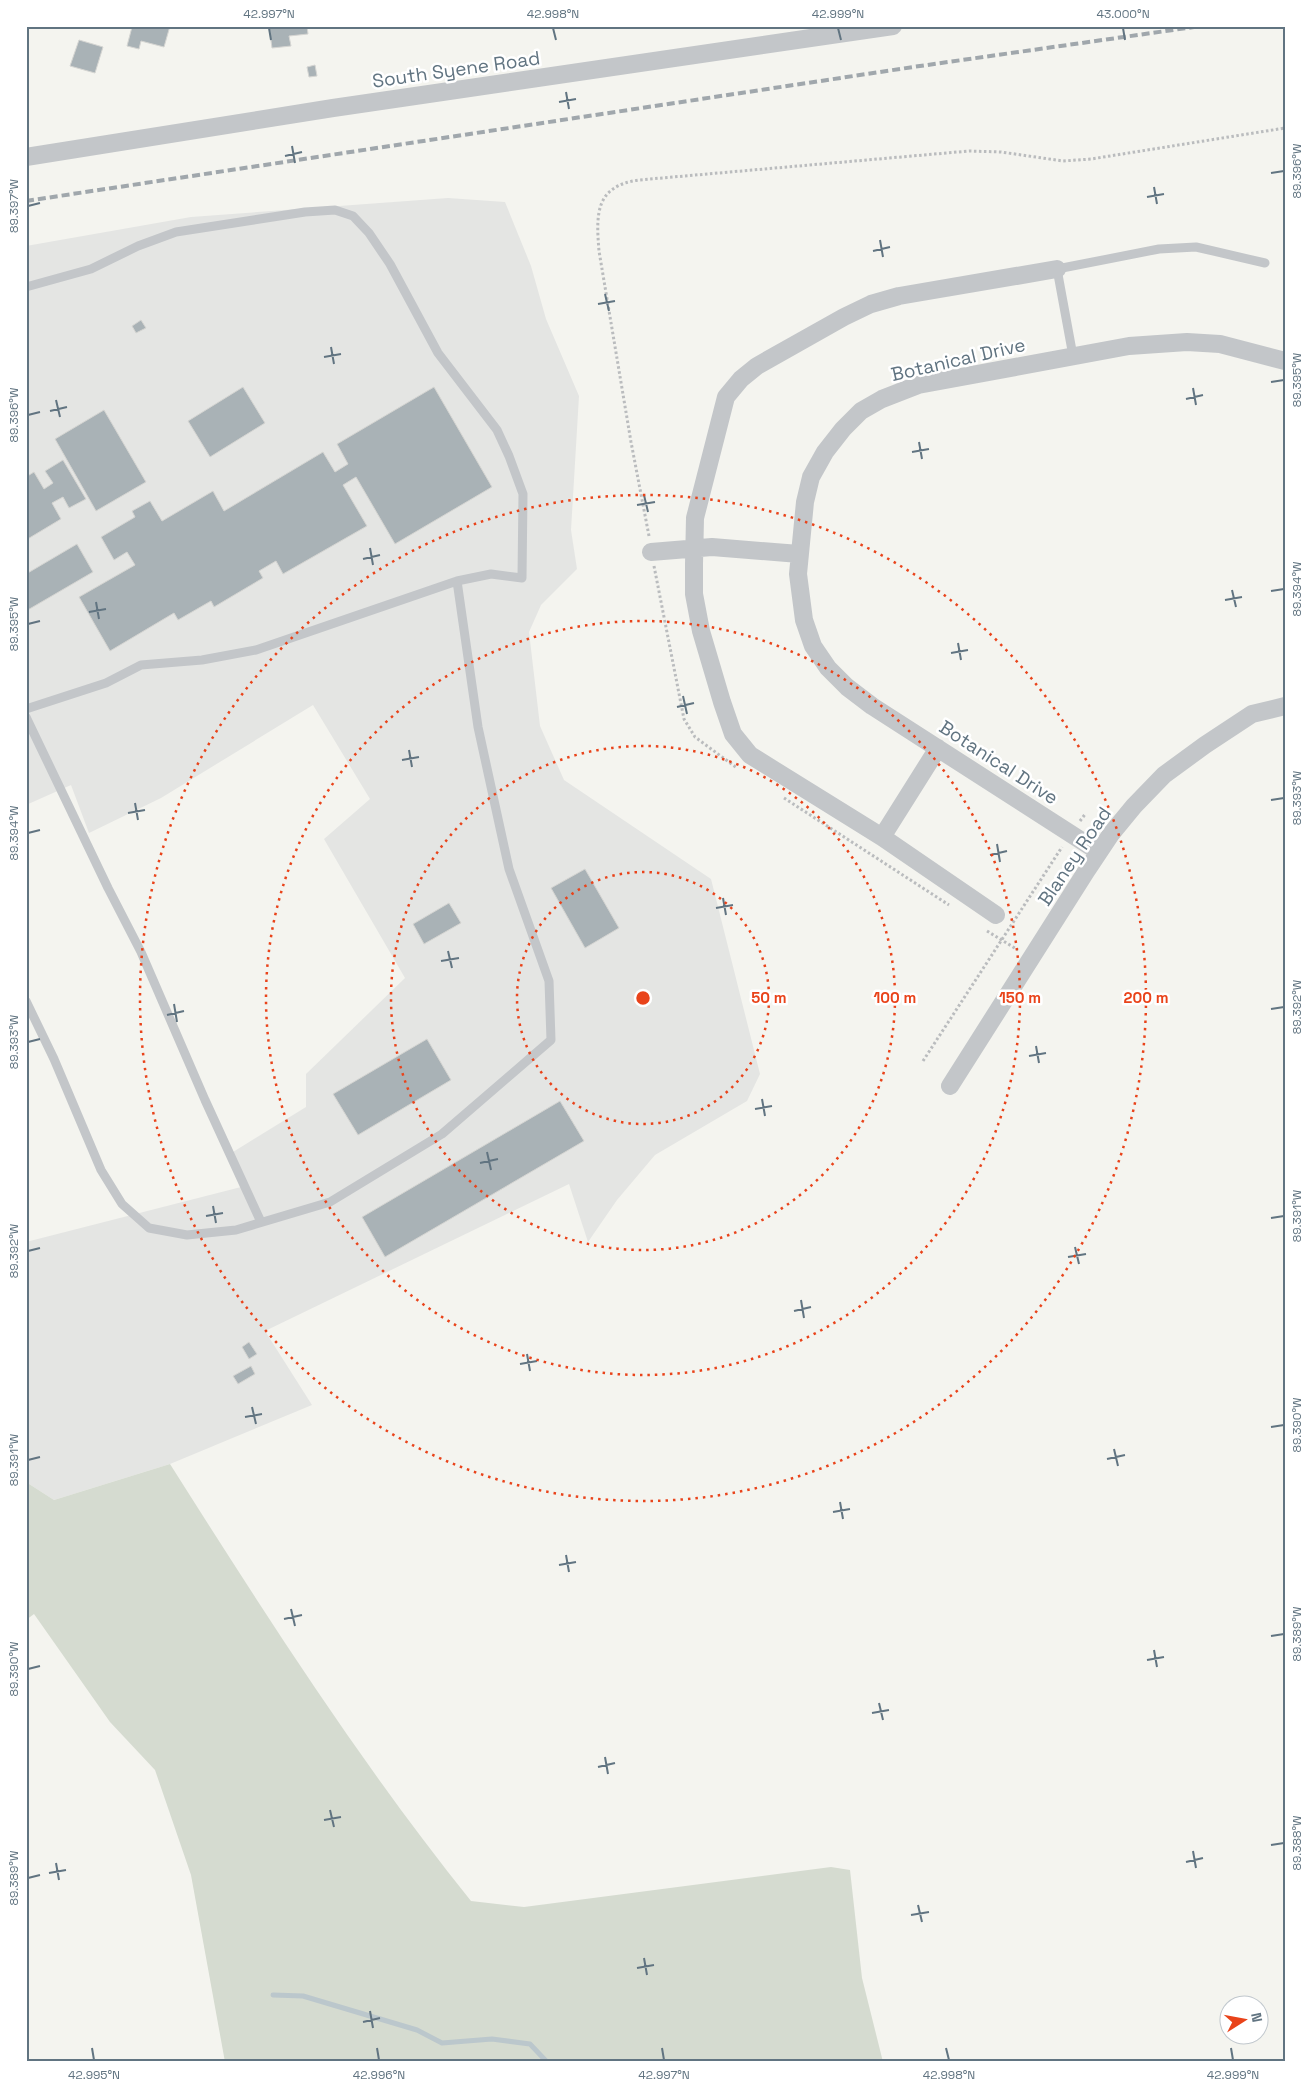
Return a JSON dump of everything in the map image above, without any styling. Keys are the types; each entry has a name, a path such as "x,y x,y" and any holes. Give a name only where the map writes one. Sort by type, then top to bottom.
{"street":[{"name":"South Syene Road","path":"26,157 333,108 893,26"},
{"path":"996,915 882,837 750,755 733,734 701,631 694,594 695,518 726,397 741,379 757,366 871,304 899,296 1057,269"},
{"name":"Botanical Drive","path":"1099,852 872,706 847,687 828,668 813,646 804,620 799,590 799,554 805,502 811,477 825,452 842,429 861,411 882,399 918,385 1129,346 1187,342 1220,344 1285,361"},
{"path":"650,543 799,554"},
{"name":"Blaney Road","path":"950,1086 1099,852 1134,806 1164,775 1205,745 1252,714 1285,706"},
{"path":"882,837 938,748"}],"lane":[{"path":"26,287 91,269 138,246 176,232 305,212 335,210 353,216 369,233 390,264 438,353 497,430 523,494 522,578 491,574 457,581 256,650 202,660 141,665 106,683 26,709"},
{"path":"1073,356 1057,269 1158,249 1196,246 1264,262"},
{"path":"26,1001 54,1059 101,1170 122,1204 148,1228 187,1235 236,1230 330,1202 442,1134 551,1040 549,981 509,868 478,727 457,581"},
{"path":"26,718 141,952 205,1100 261,1222"}],"path":[{"path":"650,543 631,442 597,229 600,207 610,190 620,183 969,151 1001,152 1063,161 1091,159 1285,128"},
{"path":"923,1061 1058,852"}],"shaded area":[{"path":"448,198 505,202 531,266 546,319 579,396 571,530 577,569 541,605 529,632 540,726 564,780 711,879 760,1074 747,1101 655,1155 617,1200 588,1242 569,1184 265,1331 312,1405 170,1464 54,1500 26,1482 26,1242 245,1186 233,1152 306,1107 306,1074 405,978 324,839 370,799 313,705 161,798 89,833 71,785 26,805 26,246 191,217"},
{"path":"170,1464 314,1687 390,1796 471,1901 524,1907 831,1867 850,1870 862,1978 883,2062 225,2062 191,1875 155,1770 110,1722 34,1614 26,1620 26,1482 54,1500"}],"building":[{"path":"130,26 170,26 164,47 141,41 139,49 127,46 132,27"},
{"path":"269,26 307,26 308,34 289,36 291,46 272,48"},
{"path":"79,40 103,47 95,73 70,66"},
{"path":"315,65 317,76 309,77 307,67"},
{"path":"141,320 146,328 136,333 132,326"},
{"path":"243,387 265,423 210,457 188,421"},
{"path":"434,387 492,487 395,544 356,477 343,485 367,526 283,574 276,561 259,571 263,578 214,607 211,601 178,620 174,613 110,651 79,597 135,565 127,552 114,560 101,537 135,517 132,511 150,501 162,521 213,491 224,511 323,452 335,472 348,464 337,444"},
{"path":"104,410 146,482 96,511 55,439"},
{"path":"63,460 86,499 69,508 63,497 52,503 61,519 26,540 26,477 34,472 44,489 53,483 45,471"},
{"path":"77,544 93,572 26,611 26,574"},
{"path":"585,869 619,928 585,948 551,888"},
{"path":"449,903 461,923 424,944 413,924"},
{"path":"427,1039 451,1080 358,1135 333,1094"},
{"path":"560,1101 584,1141 385,1257 362,1217"},
{"path":"249,1342 257,1354 249,1359 242,1347"},
{"path":"251,1366 255,1374 238,1384 233,1376"}],"waterway":[{"path":"273,1995 303,1996 417,2030 442,2043 492,2039 530,2044 547,2062"}],"railway":[{"path":"26,201 913,67 1201,26"}]}
